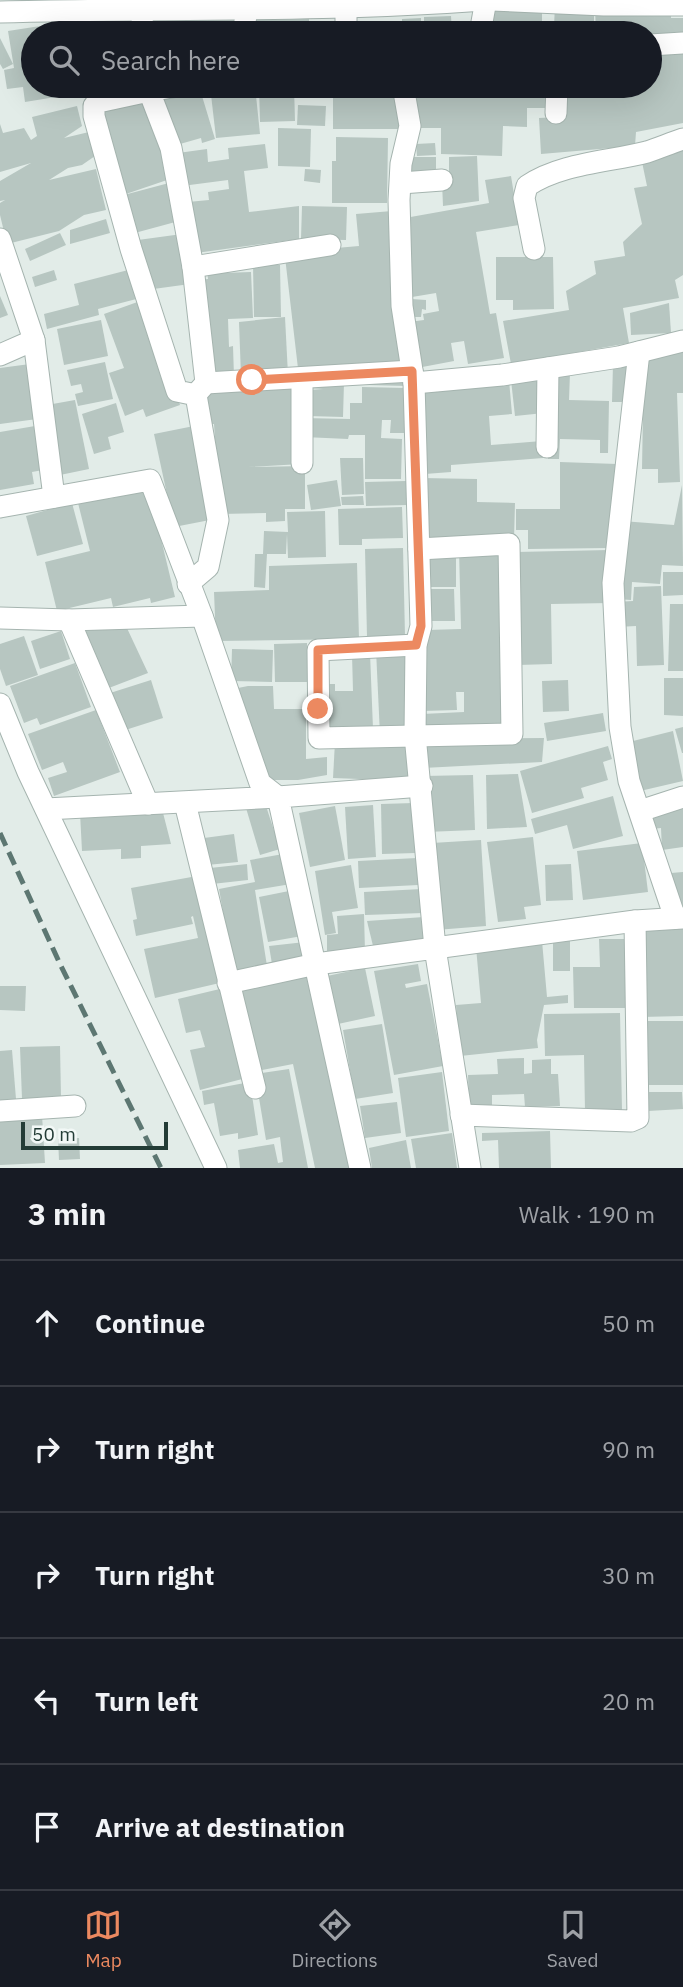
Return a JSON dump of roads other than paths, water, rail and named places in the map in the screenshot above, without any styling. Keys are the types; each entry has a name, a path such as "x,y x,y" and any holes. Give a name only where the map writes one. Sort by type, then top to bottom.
{"street":[{"path":"0,12 141,4 247,10 485,0 482,21"},
{"path":"492,0 683,5"},
{"path":"336,5 345,21"},
{"path":"245,21 247,10"},
{"path":"662,44 683,43"},
{"path":"113,98 98,102 94,106 94,116 131,249 177,391 356,373 413,377 502,375 639,352 683,341"},
{"path":"152,98 171,148 193,267 201,389 218,520 208,568 188,584"},
{"path":"407,98 410,126 401,164 402,306 413,377 421,626 416,645 415,735 422,786 435,948 470,1168"},
{"path":"556,113 557,98"},
{"path":"534,249 524,198 527,186 537,179 589,163 647,151 683,139"},
{"path":"401,183 442,180"},
{"path":"0,239 34,340 54,497"},
{"path":"193,267 330,245"},
{"path":"0,355 34,340"},
{"path":"228,982 316,964 635,920 679,918 629,781 620,727 612,583 639,352"},
{"path":"547,447 548,368"},
{"path":"302,379 303,463"},
{"path":"0,507 150,480 202,616 260,783 278,797 359,1168"},
{"path":"416,645 318,650 319,738 512,734 509,544 419,549"},
{"path":"0,618 69,620 202,616"},
{"path":"69,620 148,804"},
{"path":"0,704 46,809 216,1168"},
{"path":"46,809 185,803 422,786"},
{"path":"640,811 683,797"},
{"path":"185,803 256,1088"},
{"path":"461,1115 631,1121 638,1118 635,920"},
{"path":"0,1111 75,1106"}],"railway":[{"path":"0,833 60,964 161,1168"}]}
